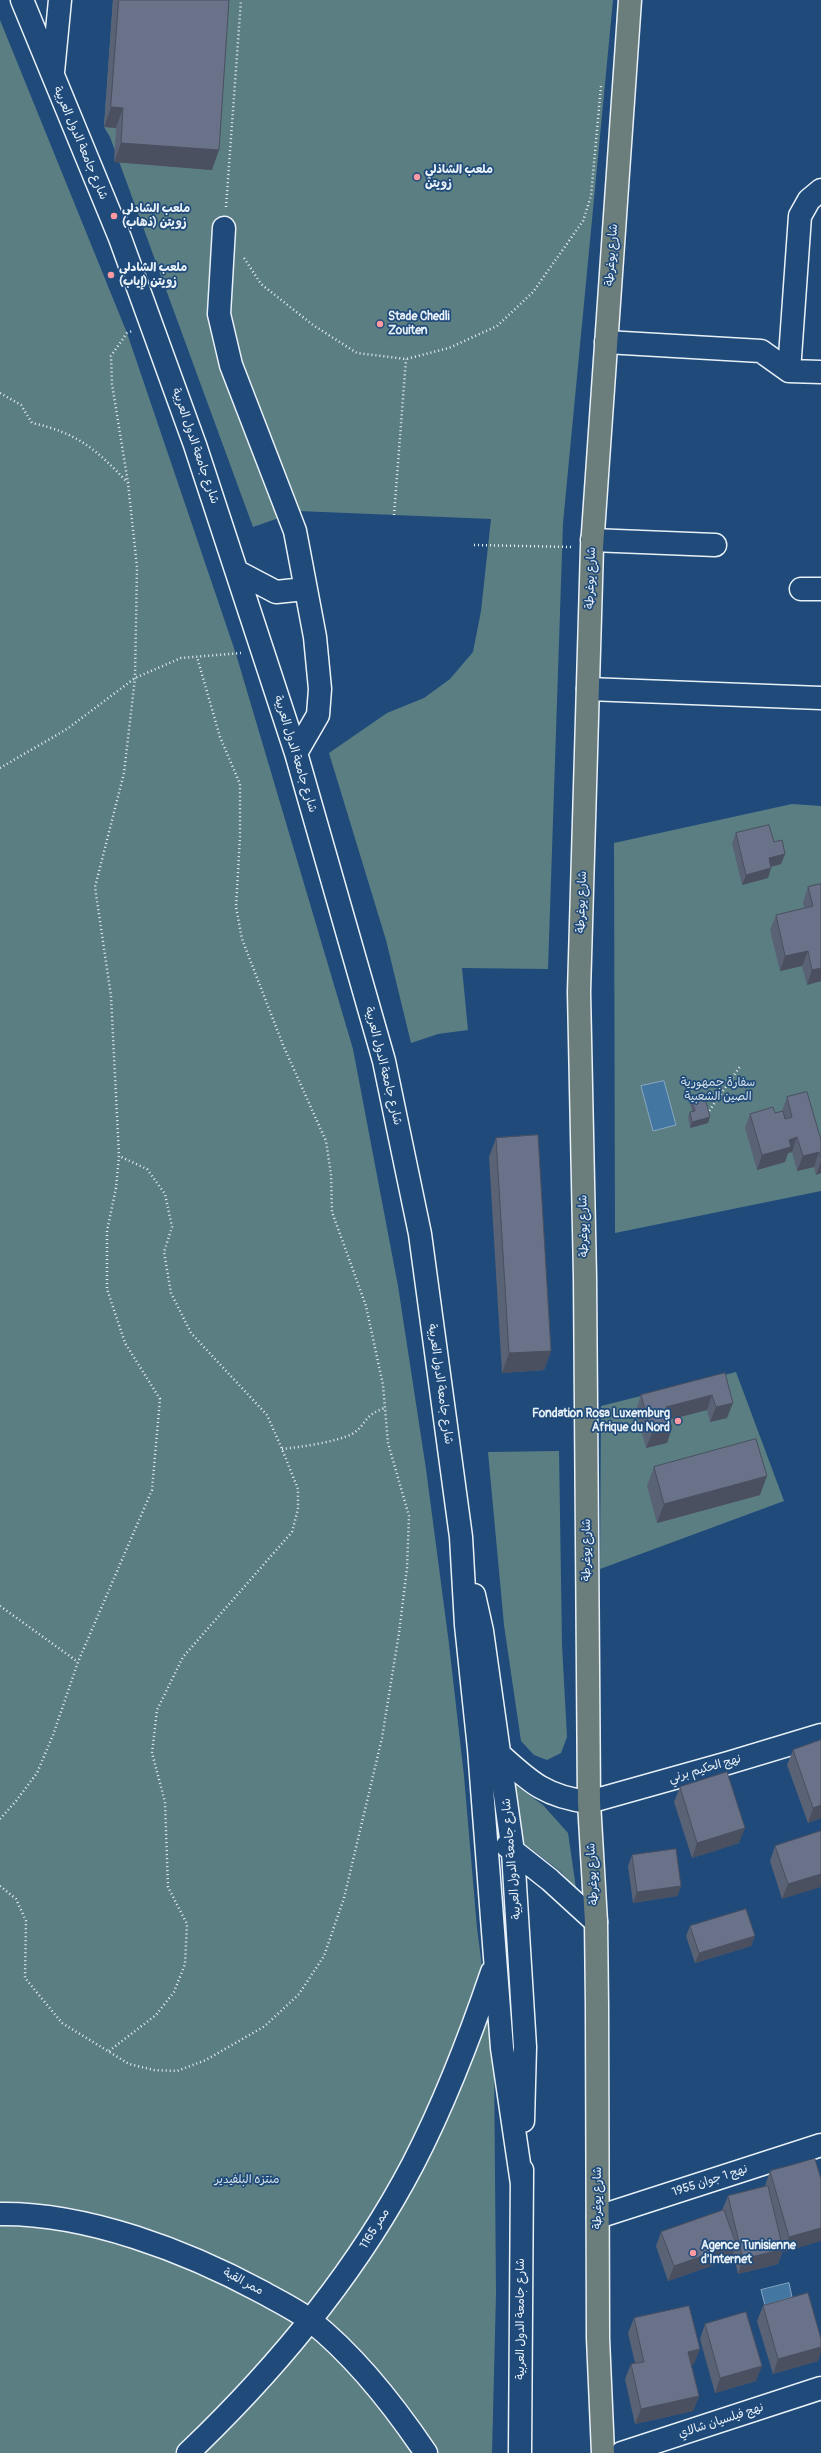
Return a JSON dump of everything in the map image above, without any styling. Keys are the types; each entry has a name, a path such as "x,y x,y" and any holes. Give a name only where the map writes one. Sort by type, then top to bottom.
{"main road":[{"name":"شارع يوغرطة","path":"604,2453 598,2338 596,1922 589,1802 585,1269 579,992 592,544 630,0"}],"street":[{"name":"شارع جامعة الدول العربية","path":"22,0 120,238 152,324 238,572 296,753 384,1060 420,1234 461,1537 466,1625 478,1735 502,2048 522,2184"},
{"path":"53,77 60,0"},
{"path":"789,371 800,216 809,200 821,190"},
{"path":"224,228 219,314 232,365 295,531 315,637 320,689 318,715 296,753"},
{"path":"606,342 761,351 789,371 821,372"},
{"path":"592,544 716,545"},
{"path":"238,572 276,592 305,589"},
{"path":"588,690 821,698"},
{"name":"شارع جامعة الدول العربية","path":"461,1537 482,1631 501,1756 513,1852 525,2046 522,2184 520,2453"},
{"path":"478,1735 531,1782 547,1792 567,1799 589,1802"},
{"name":"نهج الحكيم برني","path":"589,1802 821,1735"},
{"path":"485,1821 513,1852 550,1880 596,1922"},
{"name":"ممر 1165","path":"188,2453 272,2368 311,2321 358,2256 414,2163 444,2100 495,1963"},
{"name":"نهج 1 جوان 1955","path":"598,2217 821,2145"},
{"name":"ممر القبة","path":"0,2214 58,2220 143,2240 228,2273 311,2321 374,2386 401,2417 426,2453"},
{"name":"نهج فيلسيان شالاي","path":"622,2453 821,2388"}],"path":[{"path":"241,0 224,228 261,284 313,325 357,353 406,359 450,348 497,326 533,292 583,222 591,196 601,79"},
{"path":"0,1818 16,1801 37,1773 53,1735 78,1662 152,1490 160,1399 125,1343 106,1289 107,1231 116,1188 119,1156 111,996 95,887 124,773 135,678 137,567 128,483 112,384 111,356 127,333 152,324"},
{"path":"394,515 406,359"},
{"path":"0,393 21,405 32,423 56,428 88,444 128,483"},
{"path":"474,545 592,544"},
{"path":"0,768 67,729 135,678 181,658 236,654 262,646"},
{"path":"0,1886 16,1899 26,1921 25,1978 62,2023 129,2064 154,2070 177,2071 206,2060 265,2026 299,1994 324,1956 344,1898 382,1738 407,1568 409,1516 388,1443 383,1385 366,1306 332,1212 332,1174 326,1141 282,1045 242,939 236,907 240,837 240,784 220,737 197,657"},
{"path":"706,1115 741,1065"},
{"path":"109,2051 156,2015 174,1992 185,1964 187,1924 168,1887 165,1802 152,1753 157,1710 183,1657 292,1532 298,1509 298,1489 267,1415 191,1333 171,1293 164,1252 172,1227 164,1194 147,1169 119,1156"},
{"path":"282,1449 304,1446 352,1433 372,1412 385,1408"},
{"path":"0,1606 78,1662"}],"green space":[{"name":"Stade Chedli Zouiten","path":"113,0 613,0 563,523 548,969 462,968 468,1030 438,1034 411,1043 386,940 329,753 387,713 424,698 450,679 473,652 481,611 491,519 299,511 253,527 110,137 104,127"},
{"name":"منتزه البلفيدير","path":"0,20 127,333 236,654 353,1049 398,1286 426,1469 449,1644 464,1776 477,1928 494,2059 496,2293 492,2453 0,2453"},
{"name":"سفارة جمهورية الصين الشعبية","path":"792,804 821,806 821,1191 615,1233 614,843"},
{"path":"736,1372 784,1501 600,1569 601,1406"},
{"path":"559,1451 562,1645 567,1737 561,1753 547,1760 534,1755 521,1741 504,1625 488,1452"},
{"path":"515,1785 543,1805 568,1833 576,1888 561,1872 521,1841"}],"water":[{"path":"664,1081 676,1125 653,1131 641,1086"},
{"path":"789,2283 792,2297 765,2305 761,2290"}],"building":[{"path":"119,0 229,0 219,150 121,143 123,108 111,107"},
{"path":"769,825 774,842 782,840 785,854 769,858 771,868 746,875 736,833"},
{"path":"821,884 821,968 812,970 808,951 785,956 776,915 813,906 808,887"},
{"path":"807,1092 821,1140 821,1158 819,1152 803,1156 797,1137 789,1140 791,1147 762,1155 750,1114 773,1107 775,1113 783,1111 785,1119 792,1117 787,1097"},
{"path":"704,1094 710,1117 692,1122 690,1112 695,1111 691,1098"},
{"path":"538,1135 551,1351 509,1353 496,1138"},
{"path":"725,1373 733,1403 716,1407 712,1395 666,1407 672,1428 652,1434 641,1395"},
{"path":"756,1439 767,1476 664,1504 654,1467"},
{"path":"821,1740 821,1805 813,1808 793,1750"},
{"path":"727,1772 745,1828 697,1843 680,1787"},
{"path":"821,1831 821,1874 788,1884 775,1846"},
{"path":"676,1849 681,1886 637,1892 632,1855"},
{"path":"746,1909 755,1936 699,1953 690,1926"},
{"path":"815,2159 821,2179 821,2228 789,2237 770,2171"},
{"path":"768,2186 783,2249 743,2259 728,2196"},
{"path":"724,2210 736,2244 674,2266 661,2232"},
{"path":"808,2293 821,2339 821,2347 778,2359 763,2306"},
{"path":"689,2306 700,2349 688,2352 699,2396 641,2409 631,2364 644,2362 634,2318"},
{"path":"746,2312 762,2366 720,2378 705,2324"}],"place":[{"name":"ملعب الشاذلي زويتن","path":"417,177"},
{"name":"ملعب الشادلي زويتن (ذهاب)","path":"114,216"},
{"name":"ملعب الشادلي زويتن (إياب)","path":"111,275"},
{"name":"Stade Chedli Zouiten","path":"380,324"},
{"name":"Fondation Rosa Luxemburg Afrique du Nord","path":"678,1421"},
{"name":"Agence Tunisienne d'Internet","path":"693,2253"}]}
